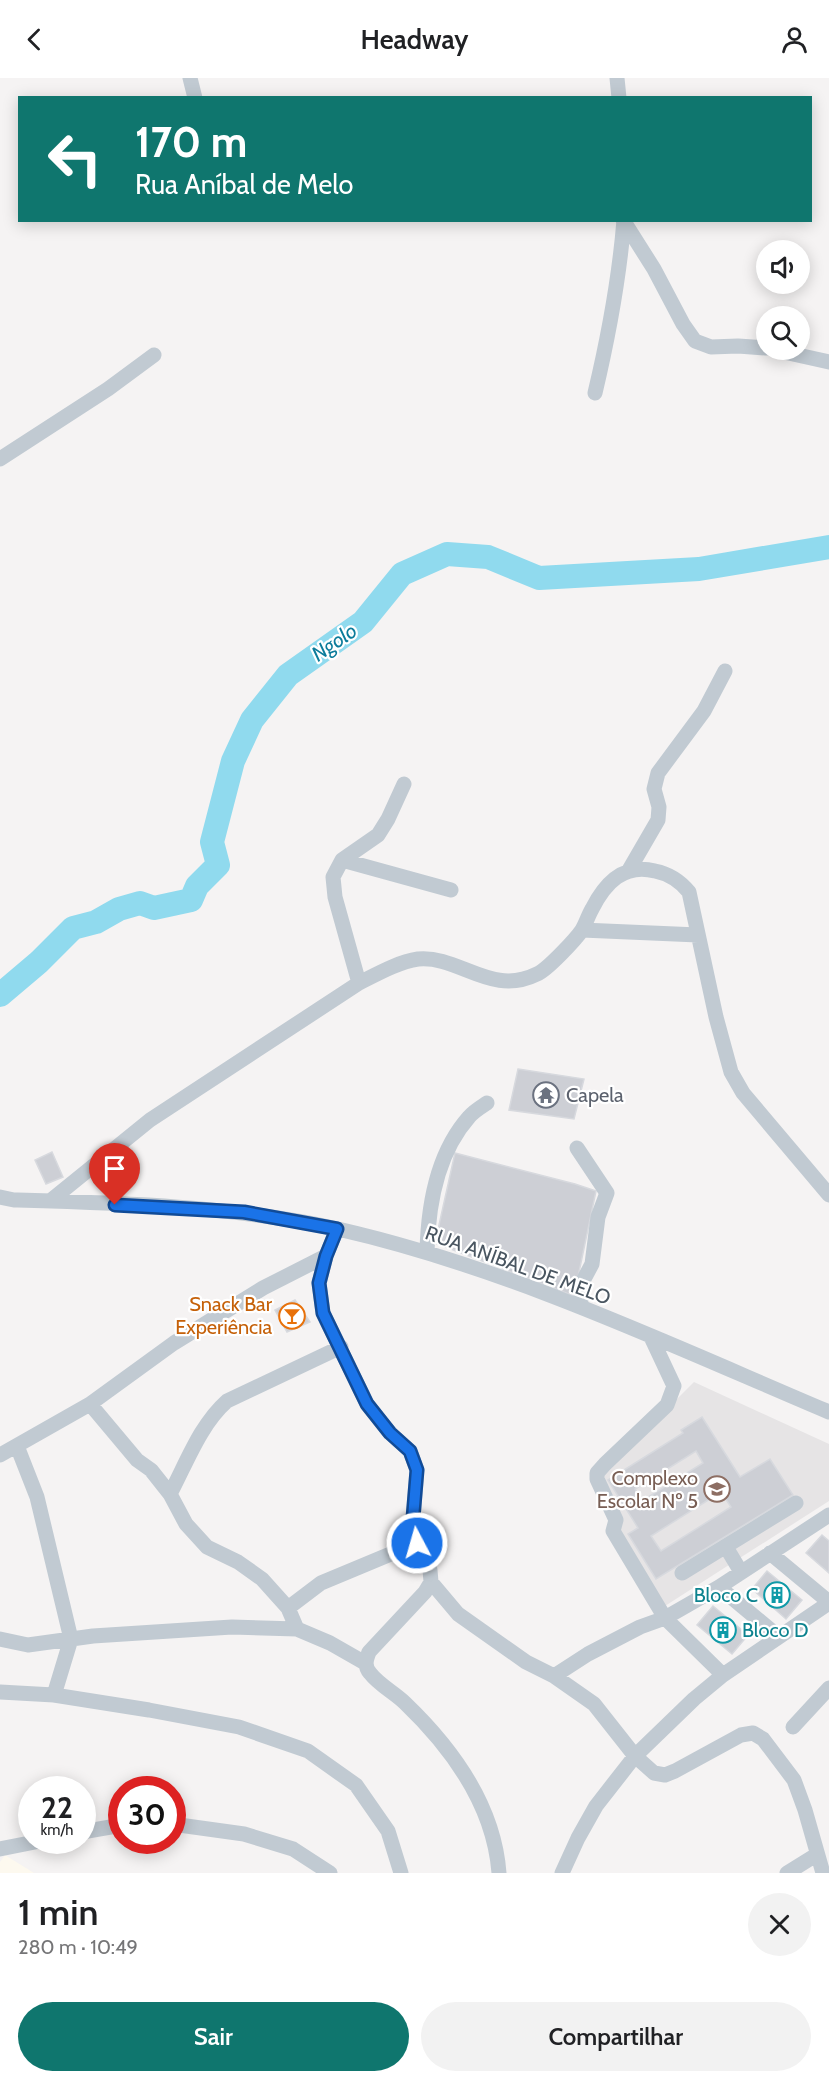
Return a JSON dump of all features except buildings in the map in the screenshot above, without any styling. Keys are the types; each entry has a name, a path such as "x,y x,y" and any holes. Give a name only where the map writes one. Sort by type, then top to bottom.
{"street":[{"path":"190,78 194,96"},
{"path":"617,78 619,96"},
{"path":"595,393 612,323 624,222"},
{"path":"625,222 695,341 711,347 756,347"},
{"path":"0,459 108,389 154,355"},
{"path":"810,358 829,362"},
{"path":"629,870 658,820 654,789 658,773 704,711 725,671"},
{"path":"359,983 334,897 333,877 342,860 378,835 404,784"},
{"path":"342,860 451,890"},
{"path":"50,1201 150,1120 359,983 396,966 418,959 439,960 473,974 498,980 518,981 539,974 582,930 602,891 614,878 629,870 647,869 666,873 681,883 689,892 716,1017 731,1072 743,1093 829,1195"},
{"path":"582,930 698,935"},
{"path":"427,1252 427,1229 431,1203 446,1155 456,1135 470,1116 487,1103"},
{"path":"577,1148 607,1193 598,1217 592,1264 584,1279 580,1307"},
{"name":"RUA ANÍBAL DE MELO","path":"0,1197 14,1200 244,1212 337,1229 427,1252 501,1276 580,1307 829,1412"},
{"path":"337,1229 326,1256 319,1283 323,1313 367,1404 390,1433 410,1451 417,1470 413,1518 417,1543 430,1570 431,1582 458,1614 526,1662 554,1676 594,1704 635,1756 654,1773 664,1774 675,1771 741,1735 753,1733 763,1739 794,1780 823,1873"},
{"path":"0,1455 90,1404 174,1343 264,1288 326,1256"},
{"path":"651,1337 674,1386 667,1405 605,1464 597,1473 597,1479 616,1520 613,1531 665,1618 723,1675"},
{"path":"170,1494 204,1429 215,1412 227,1401 341,1347"},
{"path":"90,1404 137,1460 151,1470 170,1494 186,1524 207,1547 238,1562 262,1579 288,1608 297,1629"},
{"path":"17,1446 37,1497 71,1639 54,1695"},
{"path":"682,1573 796,1503"},
{"path":"554,1676 613,1641 665,1618 828,1518"},
{"path":"288,1608 321,1583 417,1543"},
{"path":"726,1547 741,1572"},
{"path":"562,1873 596,1806 635,1756 673,1722 694,1699 723,1675 829,1602 770,1552"},
{"path":"365,1663 369,1652 425,1592 431,1582"},
{"path":"718,1587 779,1637"},
{"path":"0,1639 28,1645 71,1639 232,1627 297,1629 330,1642 365,1663 369,1673 405,1703 447,1749 479,1796 497,1847 499,1873"},
{"path":"793,1727 829,1688"},
{"path":"0,1692 54,1695 239,1727 308,1751 356,1785 388,1831 401,1873"},
{"path":"186,1826 244,1834 293,1849 330,1873"},
{"path":"0,1849 18,1845"},
{"path":"786,1873 816,1855"}],"shaded area":[{"name":"Complexo Escolar Nº 5","path":"694,1382 829,1444 829,1501 665,1606 617,1532 599,1477"},
{"path":"5,1855 34,1873 0,1873 0,1862"}],"waterway":[{"name":"Ngolo","path":"0,995 39,962 73,928 96,922 119,909 140,903 154,908 191,900 197,886 218,865 212,842 233,761 252,720 288,675 363,622 402,574 447,554 488,557 539,578 699,569 829,547"}],"place":[{"name":"Capela","path":"546,1095"},
{"name":"Snack Bar Experiência","path":"292,1316"},
{"name":"Complexo Escolar Nº 5","path":"717,1489"},
{"name":"Bloco C","path":"777,1595"},
{"name":"Bloco D","path":"723,1630"}],"route":[{"path":"115,1205 244,1212 337,1229 326,1256 319,1283 323,1313 367,1404 390,1433 410,1451 417,1470 413,1518 417,1543"}]}
